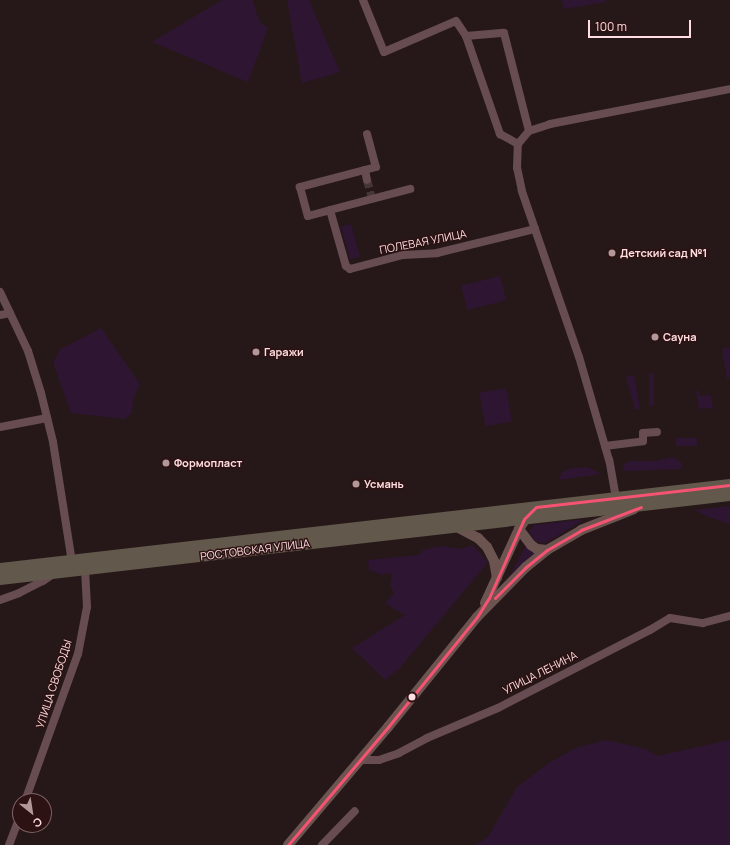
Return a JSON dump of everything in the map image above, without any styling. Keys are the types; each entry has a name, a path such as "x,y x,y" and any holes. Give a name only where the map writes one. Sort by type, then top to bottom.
{"highway":[{"name":"РОСТОВСКАЯ УЛИЦА","path":"0,569 72,562 730,485"},
{"name":"РОСТОВСКАЯ УЛИЦА","path":"0,579 457,527 522,524 650,504 730,496"}],"main road":[{"path":"288,845 477,617 526,567 547,550 588,527 650,504"},
{"path":"477,617 522,524 536,507"},
{"path":"522,524 531,545 537,549 547,550"},
{"path":"457,527 478,538 487,547 494,561 497,578"}],"street":[{"path":"363,0 384,52 456,21 466,36 500,134 518,144"},
{"path":"466,36 504,33 530,131"},
{"path":"616,498 605,446 579,357 522,192 517,168 518,144 530,131 597,114 730,89"},
{"path":"367,134 376,167 300,187 308,216 371,197 410,189"},
{"path":"365,170 367,180"},
{"name":"ПОЛЕВАЯ УЛИЦА","path":"330,210 346,266 350,269 403,255 437,252 535,229"},
{"path":"0,292 28,351 47,418 72,562"},
{"path":"0,315 10,313"},
{"path":"0,428 47,418"},
{"path":"605,446 643,441 643,433 657,432"},
{"name":"УЛИЦА СВОБОДЫ","path":"28,793 78,654 87,607 85,570"},
{"name":"РОСТОВСКАЯ УЛИЦА","path":"0,600 25,590 53,573"},
{"name":"УЛИЦА ЛЕНИНА","path":"360,760 379,760 399,753 427,738 498,708 650,630 670,618 703,623 730,616"},
{"path":"322,845 355,811"},
{"path":"10,845 14,833"}],"shaded area":[{"path":"222,0 253,0 259,21 268,28 248,82 152,42"},
{"path":"287,0 309,0 340,72 302,83"},
{"path":"562,0 605,0 605,2 564,9"},
{"path":"351,224 360,257 350,259 341,227"},
{"path":"500,276 506,300 467,310 461,286"},
{"path":"101,328 140,384 133,398 132,413 125,419 71,413 53,362 61,349"},
{"path":"730,347 730,378 727,379 722,349"},
{"path":"649,373 654,373 654,406 649,406"},
{"path":"634,375 640,409 635,409 626,377"},
{"path":"506,388 512,421 485,426 479,393"},
{"path":"698,390 700,396 711,395 713,408 699,409 696,391"},
{"path":"676,438 697,438 697,446 676,446"},
{"path":"673,457 682,463 681,469 625,471 622,466 630,461 657,461"},
{"path":"588,467 601,474 559,480 562,472 572,468"},
{"path":"730,506 730,524 706,516 695,510"},
{"path":"585,519 547,542 541,543 534,541 529,531 534,525"},
{"path":"473,545 488,562 399,669 385,680 352,648 405,615 385,603 394,593 390,585 392,573 382,575 369,570 368,560 419,555 423,550 442,546 461,549"},
{"path":"526,545 536,552 509,577"},
{"path":"606,740 646,749 657,756 730,740 730,845 475,845 488,837 517,787 550,762 576,748"}],"tunnel":[{"path":"367,180 371,195"}],"transit line":[{"path":"288,845 388,727 477,617 489,598 524,519 536,507 730,485"},
{"path":"495,598 526,567 547,550 581,530 641,507"}],"place":[{"name":"Детский сад №1","path":"612,253"},
{"name":"Сауна","path":"655,337"},
{"name":"Гаражи","path":"256,352"},
{"name":"Формопласт","path":"166,463"},
{"name":"Усмань","path":"356,484"}]}
